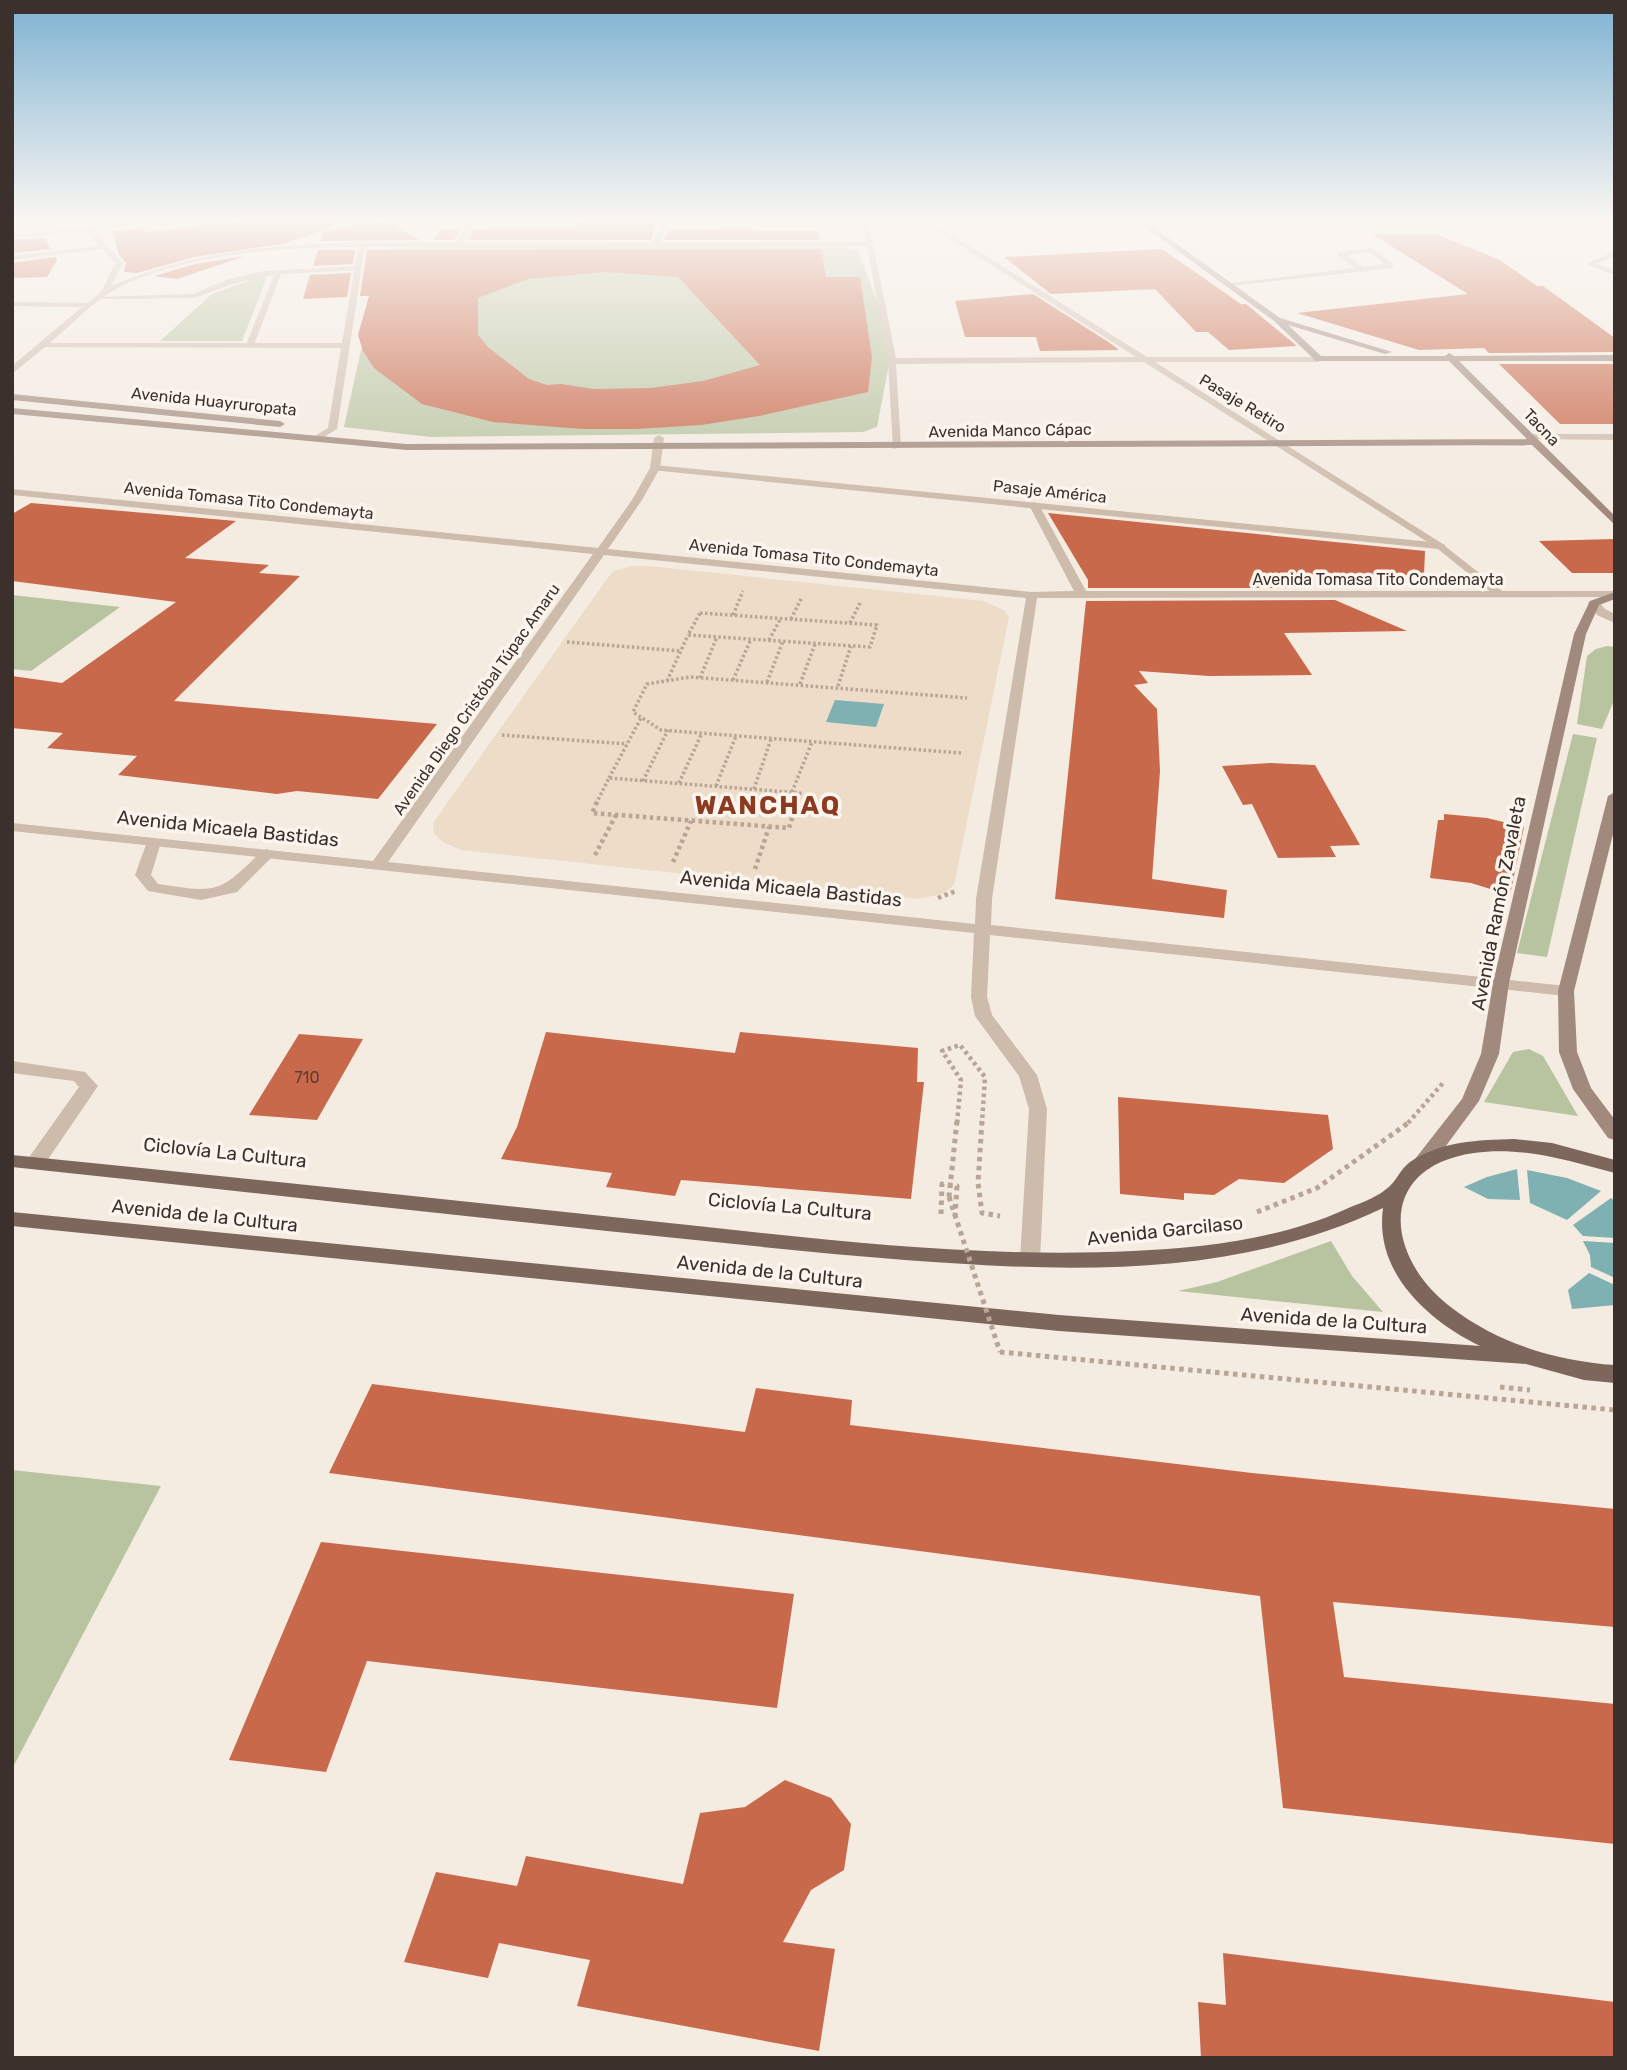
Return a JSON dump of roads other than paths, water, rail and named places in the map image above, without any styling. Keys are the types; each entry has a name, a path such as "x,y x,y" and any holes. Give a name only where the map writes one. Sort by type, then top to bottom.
{"main road":[{"path":"1272,316 1316,356 1615,358"},
{"path":"1277,319 1380,350 1404,354"},
{"path":"1316,356 1615,353"},
{"name":"Tacna","path":"1449,356 1615,522"},
{"name":"Avenida Huayruropata","path":"12,397 332,429 409,443"},
{"name":"Avenida Huayruropata","path":"12,411 316,439 409,443"},
{"name":"Avenida Manco Cápac","path":"896,444 1269,437 1534,440"},
{"name":"Avenida Manco Cápac","path":"409,443 1279,444 1534,440"},
{"path":"1594,603 1615,595"},
{"name":"Avenida Ramón Zavaleta","path":"1422,1164 1470,1101 1490,1054 1501,983 1580,634 1594,603"},
{"path":"1615,796 1566,991 1568,1052 1582,1089 1615,1134"},
{"name":"Avenida Garcilaso","path":"889,1253 1030,1260 1122,1261 1230,1248 1315,1228 1368,1209 1395,1194 1406,1178 1422,1164 1456,1149 1510,1143 1571,1152 1615,1167"},
{"name":"Avenida de la Cultura","path":"12,1161 889,1253"},
{"path":"1395,1194 1390,1231 1397,1254 1410,1278 1431,1302 1459,1324 1523,1357 1576,1371 1615,1374"},
{"name":"Avenida de la Cultura","path":"12,1219 1045,1321 1523,1357"}],"street":[{"path":"12,371 78,316"},
{"path":"250,345 262,316"},
{"path":"316,439 332,429 351,316"},
{"path":"883,316 892,359 896,444"},
{"name":"Pasaje Retiro","path":"1073,316 1441,546 1500,594"},
{"path":"43,345 346,346"},
{"path":"892,359 1316,356"},
{"name":"Avenida Manco Cápac","path":"1534,440 1615,437"},
{"name":"Avenida Manco Cápac","path":"1534,440 1615,442"},
{"path":"655,468 659,443"},
{"name":"Pasaje América","path":"655,468 1441,546"},
{"name":"Avenida Diego Cristóbal Túpac Amaru","path":"378,865 601,552 655,468"},
{"name":"Avenida Tomasa Tito Condemayta","path":"12,492 1032,595 1615,595"},
{"path":"1034,505 1082,595"},
{"path":"1030,1260 1038,1109 1028,1075 984,1016 979,997 981,929 1032,595"},
{"path":"1594,603 1601,612 1615,619"},
{"name":"Avenida Micaela Bastidas","path":"12,827 1566,991"},
{"path":"154,842 143,875 152,888 201,895 232,889 267,854"},
{"path":"12,1067 79,1076 89,1086 34,1163"}],"water":[{"path":"835,700 884,704 876,727 826,722"},
{"path":"1517,1169 1520,1200 1488,1199 1464,1187 1487,1177"},
{"path":"1527,1170 1567,1178 1601,1191 1567,1220 1530,1203"},
{"path":"1611,1198 1615,1201 1615,1238 1583,1236 1573,1225"},
{"path":"1583,1241 1615,1243 1615,1278 1591,1267 1590,1255"},
{"path":"1589,1273 1615,1285 1615,1305 1572,1309 1568,1290"}],"district":[{"name":"WANCHAQ","path":"768,805"}]}
